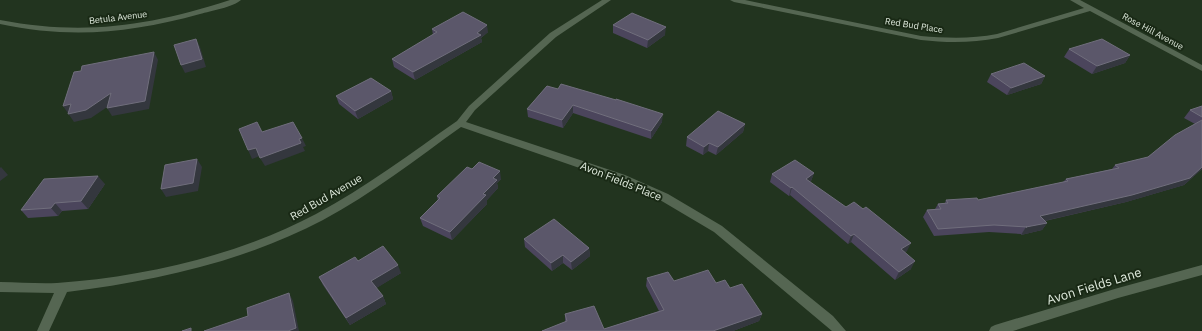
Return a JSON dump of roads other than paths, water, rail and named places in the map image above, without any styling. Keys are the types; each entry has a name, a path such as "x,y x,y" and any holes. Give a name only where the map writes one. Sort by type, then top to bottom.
{"street":[{"name":"Betula Avenue","path":"0,22 22,28 44,30 97,30 155,23 236,0"},
{"name":"Red Bud Avenue","path":"0,287 63,287 152,274 197,264 240,251 282,235 320,217 366,189 460,123 472,108 553,35 578,17 607,0"},
{"name":"Red Bud Place","path":"734,0 869,28 940,40 966,41 998,36 1090,9"},
{"name":"Rose Hill Avenue","path":"1074,0 1202,68"},
{"name":"Avon Fields Place","path":"460,123 621,178 664,197 718,228 829,320 840,331"},
{"name":"Avon Fields Lane","path":"995,331 1118,293 1202,270"},
{"path":"43,331 63,287"}]}
